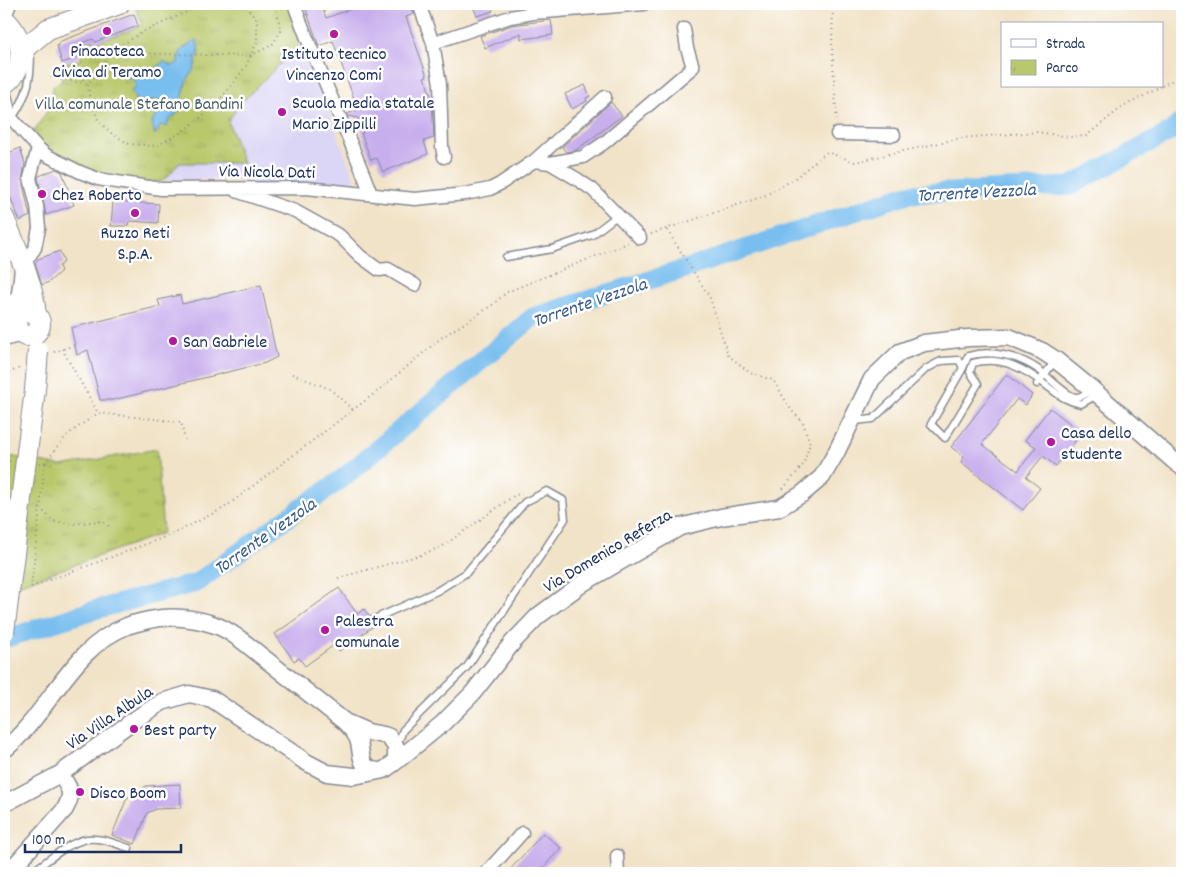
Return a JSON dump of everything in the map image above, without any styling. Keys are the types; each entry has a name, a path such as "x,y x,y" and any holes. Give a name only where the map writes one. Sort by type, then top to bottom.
{"main road":[{"path":"7,23 48,29 115,4"},
{"path":"7,23 18,38 25,58"},
{"path":"4,84 48,29"},
{"path":"4,218 23,264 33,296 21,328 35,390 4,632"}],"street":[{"path":"7,23 10,4"},
{"path":"294,4 308,44 334,100 371,194"},
{"path":"419,4 432,43 440,84 444,156"},
{"path":"432,43 510,17 533,13 644,4"},
{"path":"550,163 583,157 604,143 694,67 687,48 684,29"},
{"name":"Via Nicola Dati","path":"4,92 8,115 38,148 46,155 80,172 98,178 161,188 306,188 415,199 490,189 534,160 605,97"},
{"path":"837,134 894,134"},
{"path":"21,328 13,307 22,289 23,264 35,248 39,228 37,206 30,178 38,148"},
{"path":"534,160 550,163 593,190 640,238"},
{"path":"227,188 295,211 340,236 360,256 379,270 388,269 415,285"},
{"name":"Via Domenico Referza","path":"394,763 442,724 472,694 513,642 538,616 584,583 680,527 721,517 779,508 802,494 822,477 836,453 872,379 900,352 924,343 968,338 1010,337 1042,351 1056,360 1182,467"},
{"path":"4,750 19,736 74,667 98,642 126,626 163,617 200,620 221,627 240,639 345,722 368,732 389,736 396,746 397,752 394,763 384,770 378,771 367,767 360,753 358,738 345,722"},
{"name":"Via Villa Albula","path":"4,803 60,774 162,702 189,694 212,699 306,762 327,773 354,776 378,771"},
{"name":"Via Domenico Referza","path":"389,736 410,736 426,728 472,694"},
{"path":"340,774 350,770 366,739 389,736"},
{"path":"8,873 65,809 71,798 70,789 60,774"},
{"path":"486,873 522,833"},
{"path":"617,856 618,873"}],"lane":[{"path":"8,115 22,104 28,88 25,58"},
{"path":"506,257 552,249 592,235 618,215"},
{"path":"981,352 1011,356 1038,369 1071,396 1078,397 1095,392 1081,404 1069,402 1038,382 1033,375 1007,362 983,360 973,363 970,372 978,384 945,438 931,424 968,356 981,352"},
{"path":"851,421 873,419 926,369 941,361 958,360 963,368"},
{"path":"1038,382 1056,360"},
{"path":"374,619 437,591 466,573 525,502 547,491 562,500 565,519 467,667 403,730 389,736"},
{"path":"30,873 71,845 87,839 103,840 129,848"}],"path":[{"path":"204,4 143,32 115,50 88,84 89,96 98,120 111,133 129,144 156,146 180,133 209,111 246,66 257,42 257,20 244,4"},
{"path":"115,50 126,53 250,56 272,45 281,31 276,8 272,4"},
{"path":"833,4 832,47 837,134"},
{"path":"1164,85 1182,75"},
{"path":"51,77 88,84"},
{"path":"78,77 88,84"},
{"path":"31,587 173,534 224,508 354,410 441,338 491,306 506,292 640,238 764,196 794,179 827,152 855,162 962,138 1038,132 1069,137 1086,136 1121,108 1158,88"},
{"path":"666,229 710,298 728,355 750,373 773,380 792,411 803,422 810,444 803,464 781,490"},
{"path":"62,349 98,413"},
{"path":"292,374 330,389 354,410"},
{"path":"45,463 67,435 98,413 181,422 184,440"},
{"path":"338,578 421,555 443,546 515,494 523,494"},
{"path":"40,508 53,521 72,524 101,521 112,528"}],"shaded area":[{"name":"Scuola media statale Mario Zippilli","path":"301,43 305,47 360,194 253,188 244,163 243,179 165,180 179,163 243,162 228,121 241,103"}],"green space":[{"name":"Villa comunale Stefano Bandini","path":"147,4 289,4 301,43 241,103 228,121 243,163 179,163 163,180 149,183 107,175 67,161 30,137 48,110 53,86 61,82 63,64 82,59 78,45 93,39 95,43 142,25 136,8"},
{"path":"157,449 163,533 4,590 4,455 61,466"}],"water":[{"path":"197,40 199,52 194,69 186,82 178,113 169,120 167,127 161,125 155,135 152,122 159,112 162,102 157,98 147,103 134,99 135,96 131,91 136,86 133,79 127,77 135,74 148,79 163,61 172,66 178,63 181,51"}],"building":[{"path":"304,4 321,4 326,18 357,7 356,4 411,4 414,14 406,17 427,76 424,77 432,98 434,138 424,141 428,154 383,172 377,158 371,160 361,133 363,133 358,118 348,116 347,114 358,110 333,41 319,46"},
{"path":"472,4 490,4 493,11 477,16"},
{"name":"Pinacoteca Civica di Teramo","path":"134,14 138,26 95,42 93,39 75,45 79,57 62,63 57,46 61,41"},
{"path":"551,20 553,35 521,39 521,33 485,48 480,36 512,25"},
{"path":"585,85 590,96 586,98 587,101 572,109 565,94"},
{"path":"611,102 622,116 576,150 566,152 562,147"},
{"path":"20,148 25,163 22,180 30,216 20,221 4,182 4,155"},
{"path":"56,169 62,172 74,205 46,215 38,178"},
{"name":"Ruzzo Reti S.p.A.","path":"113,201 159,204 158,223 129,221 128,226 111,226"},
{"path":"60,251 64,262 59,266 61,271 49,282 42,285 35,263 38,259"},
{"name":"San Gabriele","path":"261,285 277,357 265,363 113,400 100,400 88,350 77,355 71,328 160,306 158,300 180,295 182,304"},
{"name":"Casa dello studente","path":"1007,374 1032,395 1026,405 1017,399 982,444 1018,471 1036,447 1025,440 1050,408 1082,433 1056,466 1043,456 1026,477 1040,488 1023,510 961,462 964,457 951,447"},
{"name":"Palestra comunale","path":"339,588 357,614 364,609 370,617 370,621 375,625 339,651 334,645 305,666 299,658 294,661 275,634"},
{"path":"180,784 181,808 156,809 147,813 135,844 112,835 127,798 146,786"},
{"path":"543,833 561,848 538,873 507,873"}],"waterway":[{"name":"Torrente Vezzola","path":"4,639 94,610 196,583 343,478 533,317 691,267 908,194 1070,186 1168,133 1182,122"}],"place":[{"name":"Pinacoteca Civica di Teramo","path":"107,31"},
{"name":"Istituto tecnico Vincenzo Comi","path":"334,34"},
{"name":"Scuola media statale Mario Zippilli","path":"282,112"},
{"name":"Chez Roberto","path":"42,194"},
{"name":"Ruzzo Reti S.p.A.","path":"135,213"},
{"name":"San Gabriele","path":"173,341"},
{"name":"Casa dello studente","path":"1051,442"},
{"name":"Palestra comunale","path":"325,630"},
{"name":"Best party","path":"134,729"},
{"name":"Disco Boom","path":"80,792"}]}
